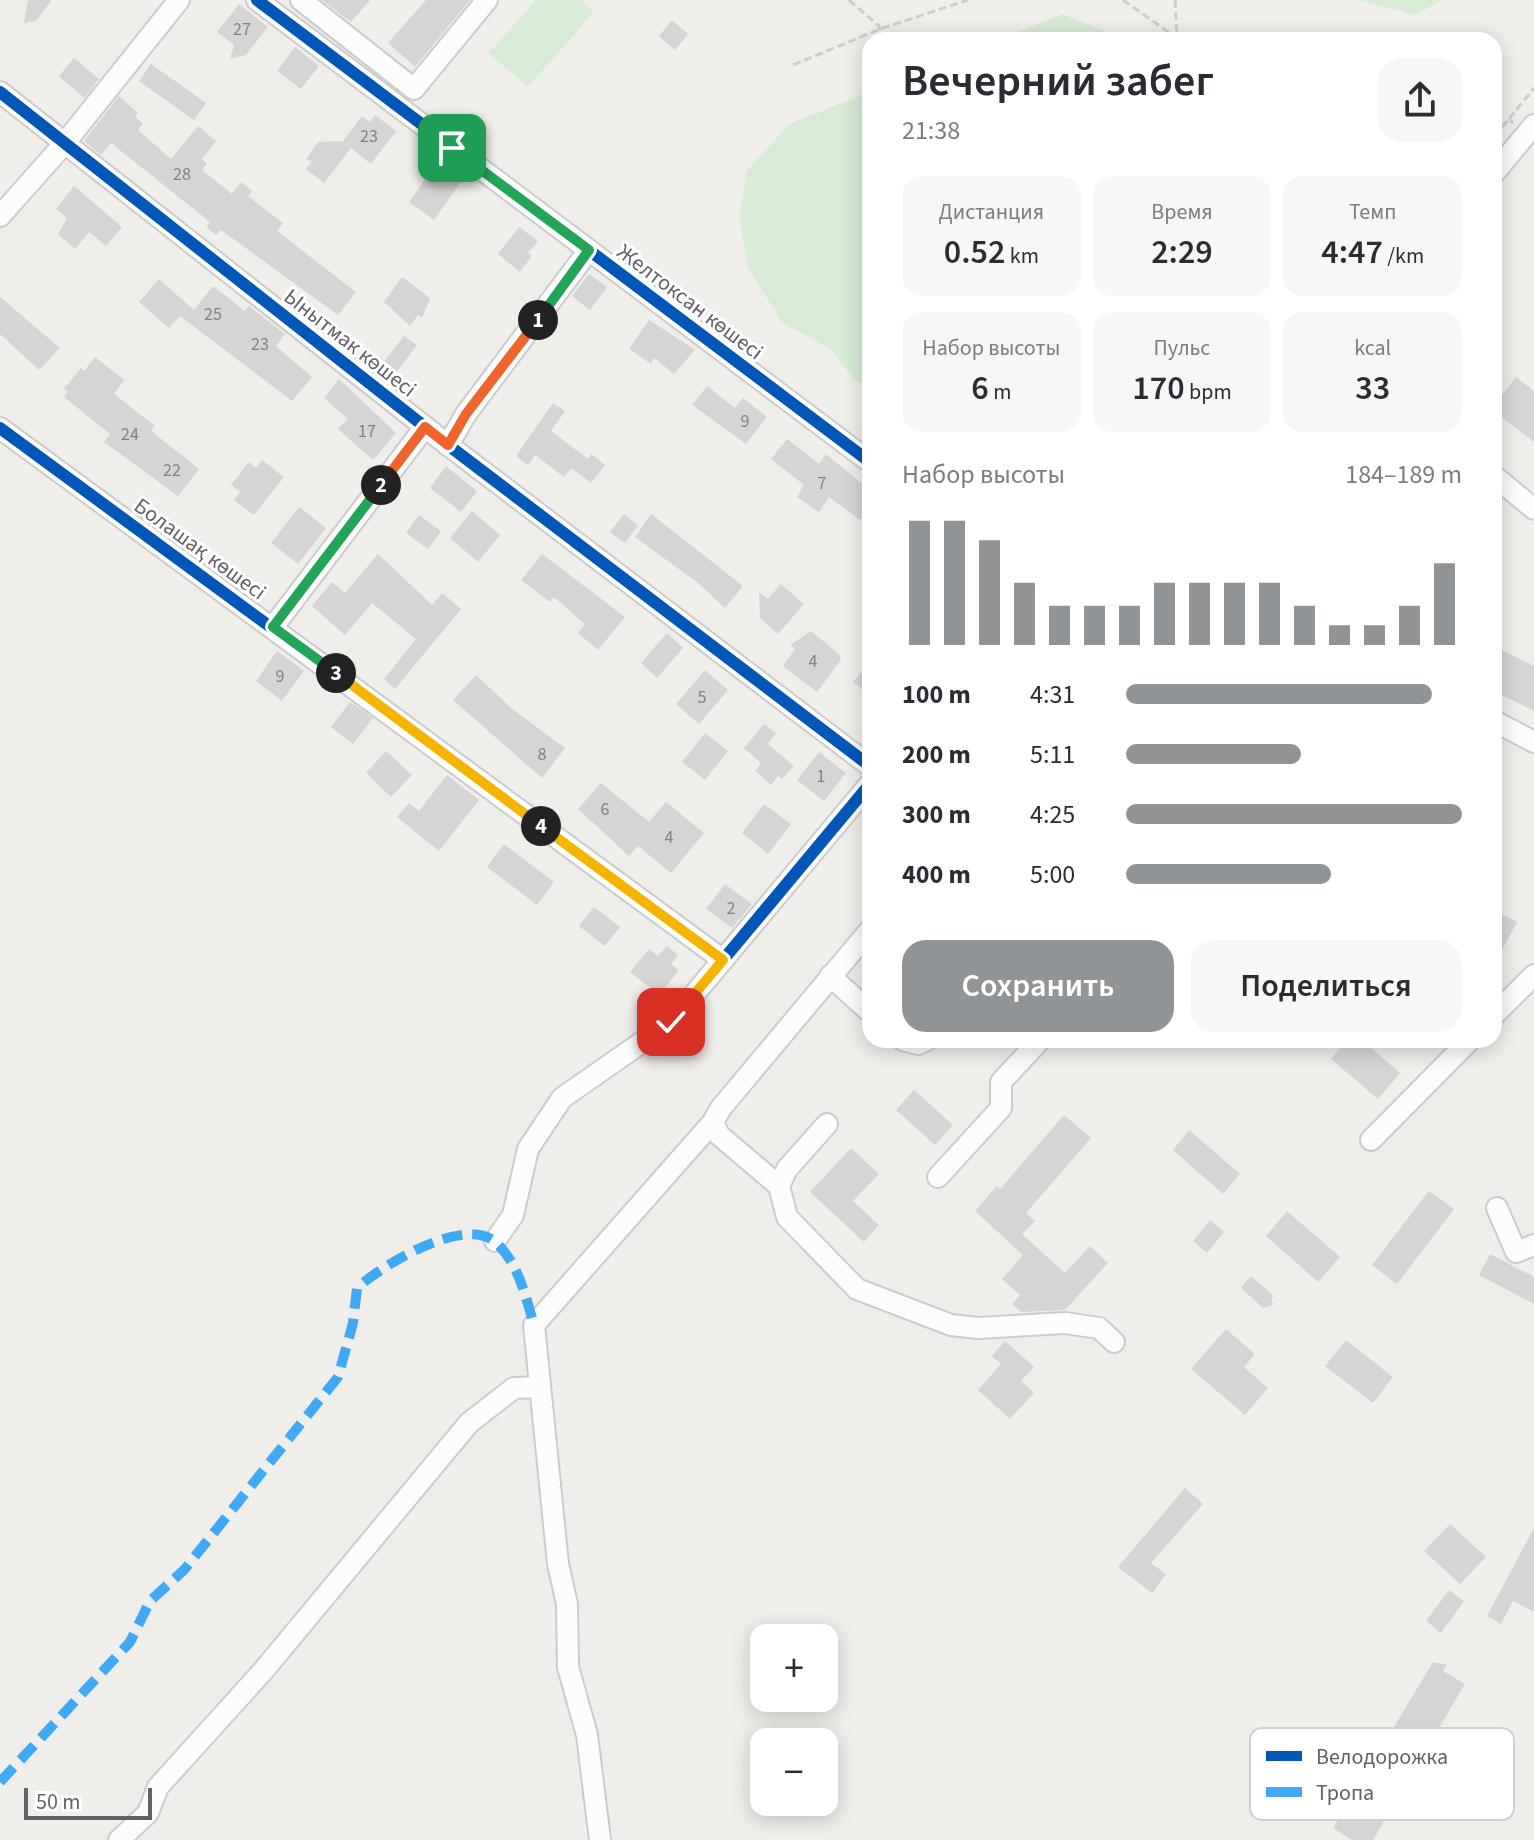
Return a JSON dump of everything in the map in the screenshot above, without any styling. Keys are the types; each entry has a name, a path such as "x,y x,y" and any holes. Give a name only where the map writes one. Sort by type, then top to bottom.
{"street":[{"path":"0,216 64,144 179,0"},
{"name":"Желтоксан көшесі","path":"257,0 862,456"},
{"path":"301,0 414,89 487,0"},
{"name":"Ынытмак көшесі","path":"0,92 448,445 862,760"},
{"path":"1502,163 1534,125"},
{"path":"448,445 466,414 589,250"},
{"path":"273,627 425,427"},
{"name":"Болашақ көшесі","path":"0,428 723,960"},
{"path":"1502,483 1534,509"},
{"path":"1502,725 1534,742"},
{"path":"495,1241 513,1215 528,1149 562,1098 671,1022 862,794"},
{"path":"600,1840 587,1735 568,1667 567,1604 558,1564 534,1325 713,1122 862,939"},
{"path":"1502,1007 1534,975"},
{"path":"830,976 862,1005"},
{"path":"938,1177 1001,1108 1001,1082 1033,1048"},
{"path":"1371,1140 1462,1048"},
{"path":"713,1122 719,1135 779,1186 787,1217 857,1289 951,1325 978,1328 1065,1323 1099,1328 1114,1342"},
{"path":"779,1186 787,1169 827,1124"},
{"path":"1497,1208 1516,1252 1534,1245"},
{"path":"119,1840 148,1813 158,1787 263,1671 469,1423 514,1388 540,1387"}],"path":[{"path":"849,0 881,32"},
{"path":"873,32 968,0"},
{"path":"1123,0 1167,32"},
{"path":"1175,0 1177,32"},
{"path":"793,65 862,36"},
{"path":"1509,119 1534,88"}],"green space":[{"path":"536,0 581,0 594,12 528,87 489,53"},
{"path":"1359,0 1441,0 1416,15"},
{"path":"1062,14 1107,32 1018,32"},
{"path":"862,95 862,384 853,378 830,349 782,322 748,268 739,217 747,171 789,124"}],"building":[{"path":"28,0 52,0 36,21 24,23"},
{"path":"322,0 370,0 351,22"},
{"path":"426,0 470,0 415,67 388,43"},
{"path":"239,4 268,27 246,55 230,59 234,45 217,32"},
{"path":"672,20 688,34 675,50 659,36"},
{"path":"295,47 319,66 301,89 277,71"},
{"path":"74,58 99,79 84,98 59,76"},
{"path":"151,64 206,103 194,120 139,81"},
{"path":"119,96 138,113 135,117 143,123 138,130 171,159 198,126 216,141 202,159 207,164 202,170 232,194 241,182 252,191 248,196 283,223 277,231 356,292 338,315 221,230 216,235 206,227 210,222 111,143 101,155 84,141"},
{"path":"375,115 396,131 371,164 351,148 324,183 306,169 312,161 306,160 318,142 343,141 362,116 370,122"},
{"path":"446,161 466,175 434,220 409,202 428,175 433,179"},
{"path":"74,186 122,227 106,246 89,232 75,249 58,234 67,218 56,209"},
{"path":"519,227 538,241 528,253 532,256 520,272 498,254"},
{"path":"589,274 607,287 590,310 572,296"},
{"path":"402,277 430,298 422,318 418,315 410,326 384,302"},
{"path":"159,279 194,310 213,286 245,311 249,306 285,334 276,346 312,377 292,401 180,316 169,328 139,302"},
{"path":"0,297 60,348 39,370 0,334"},
{"path":"649,320 695,350 674,374 654,358 651,364 629,349"},
{"path":"404,336 417,345 393,377 380,367"},
{"path":"95,357 124,380 114,394 155,426 151,431 199,469 178,496 104,442 110,434 64,397 68,392 64,389 81,368 84,371"},
{"path":"1516,377 1534,391 1534,442 1502,417 1502,395"},
{"path":"339,379 396,433 373,460 338,429 348,419 324,398"},
{"path":"707,386 735,408 743,398 767,417 746,444 692,405"},
{"path":"553,403 565,411 551,431 588,459 591,454 605,465 591,483 571,468 564,477 535,455 528,465 516,456"},
{"path":"787,439 819,464 826,454 862,483 862,517 860,520 829,497 819,512 797,497 804,485 771,459"},
{"path":"262,460 284,477 254,515 234,500 240,492 231,485 249,462 256,468"},
{"path":"446,466 477,491 461,512 430,488"},
{"path":"299,507 326,528 298,564 271,543"},
{"path":"472,511 500,535 478,562 450,538"},
{"path":"624,514 638,525 625,543 610,532"},
{"path":"651,514 743,586 725,608 698,583 635,537"},
{"path":"419,515 441,531 428,549 406,533"},
{"path":"378,554 432,605 442,593 461,609 395,689 384,679 416,639 372,603 345,635 312,606 332,582 345,593"},
{"path":"542,554 625,617 598,650 578,633 585,624 554,597 550,602 521,580"},
{"path":"781,584 804,604 778,634 760,618 759,592 768,599"},
{"path":"811,631 839,654 841,660 817,692 783,666 795,649 790,645"},
{"path":"667,633 683,648 657,678 641,663"},
{"path":"1502,650 1534,666 1534,711 1502,695"},
{"path":"277,651 304,671 282,701 256,681"},
{"path":"705,670 728,690 699,724 676,704"},
{"path":"862,671 862,689 853,682"},
{"path":"476,675 511,708 565,748 542,778 453,700"},
{"path":"350,702 373,718 353,744 331,727"},
{"path":"764,724 776,733 768,744 794,766 782,779 778,776 771,785 755,771 761,763 744,748"},
{"path":"705,733 728,751 705,780 682,762"},
{"path":"386,751 412,775 391,797 366,773"},
{"path":"819,752 846,773 824,801 797,780"},
{"path":"447,775 479,800 439,851 397,817 409,803 419,811"},
{"path":"601,783 649,822 666,802 704,833 671,873 638,846 629,856 578,809"},
{"path":"764,804 791,824 768,854 742,833"},
{"path":"504,844 554,882 537,905 487,867"},
{"path":"725,884 752,904 732,928 706,909"},
{"path":"594,907 620,927 605,946 579,926"},
{"path":"1502,914 1517,922 1502,950"},
{"path":"667,946 678,955 671,964 679,970 659,995 630,972 649,949 658,956"},
{"path":"1340,1048 1371,1048 1400,1073 1378,1099 1331,1059"},
{"path":"914,1090 953,1125 935,1145 896,1110"},
{"path":"1064,1115 1091,1138 1026,1213 1035,1221 1022,1234 1065,1273 1090,1246 1108,1263 1065,1310 1021,1312 1012,1304 1020,1295 1002,1279 1023,1255 975,1211 997,1186 1000,1189"},
{"path":"1189,1130 1240,1174 1223,1194 1173,1150"},
{"path":"851,1148 879,1174 853,1201 879,1225 864,1242 810,1192"},
{"path":"1429,1191 1454,1209 1397,1284 1372,1265"},
{"path":"1287,1211 1340,1257 1318,1282 1266,1236"},
{"path":"1210,1220 1224,1232 1207,1253 1193,1241"},
{"path":"1490,1254 1534,1277 1534,1304 1479,1275"},
{"path":"1251,1276 1273,1295 1271,1306 1263,1308 1241,1288"},
{"path":"1226,1329 1255,1354 1244,1367 1268,1388 1245,1415 1191,1369"},
{"path":"1346,1340 1393,1377 1373,1403 1325,1366"},
{"path":"1005,1341 1034,1367 1021,1381 1034,1393 1010,1419 978,1390 1001,1364 992,1356"},
{"path":"1185,1488 1203,1504 1151,1563 1166,1574 1152,1593 1118,1567"},
{"path":"1450,1524 1486,1557 1460,1584 1424,1551"},
{"path":"1534,1528 1534,1612 1513,1601 1501,1624 1487,1616"},
{"path":"1449,1590 1464,1601 1441,1633 1426,1621"},
{"path":"1433,1662 1447,1665 1443,1671 1465,1684 1439,1728 1393,1728"},
{"path":"1338,1820 1385,1820 1373,1840 1352,1840 1333,1828"}],"marked path":[{"path":"0,1782 130,1642 150,1601 184,1570 338,1377 353,1323 357,1288 384,1268 423,1247 444,1239 481,1235 495,1242 510,1259 534,1325"}],"cycle path":[{"path":"257,0 862,456"},
{"path":"0,92 448,445 862,760"},
{"path":"0,428 723,960 862,794"}],"route":[{"path":"452,148 589,250 466,414 448,445 425,427 273,627 723,960 671,1022"}]}
